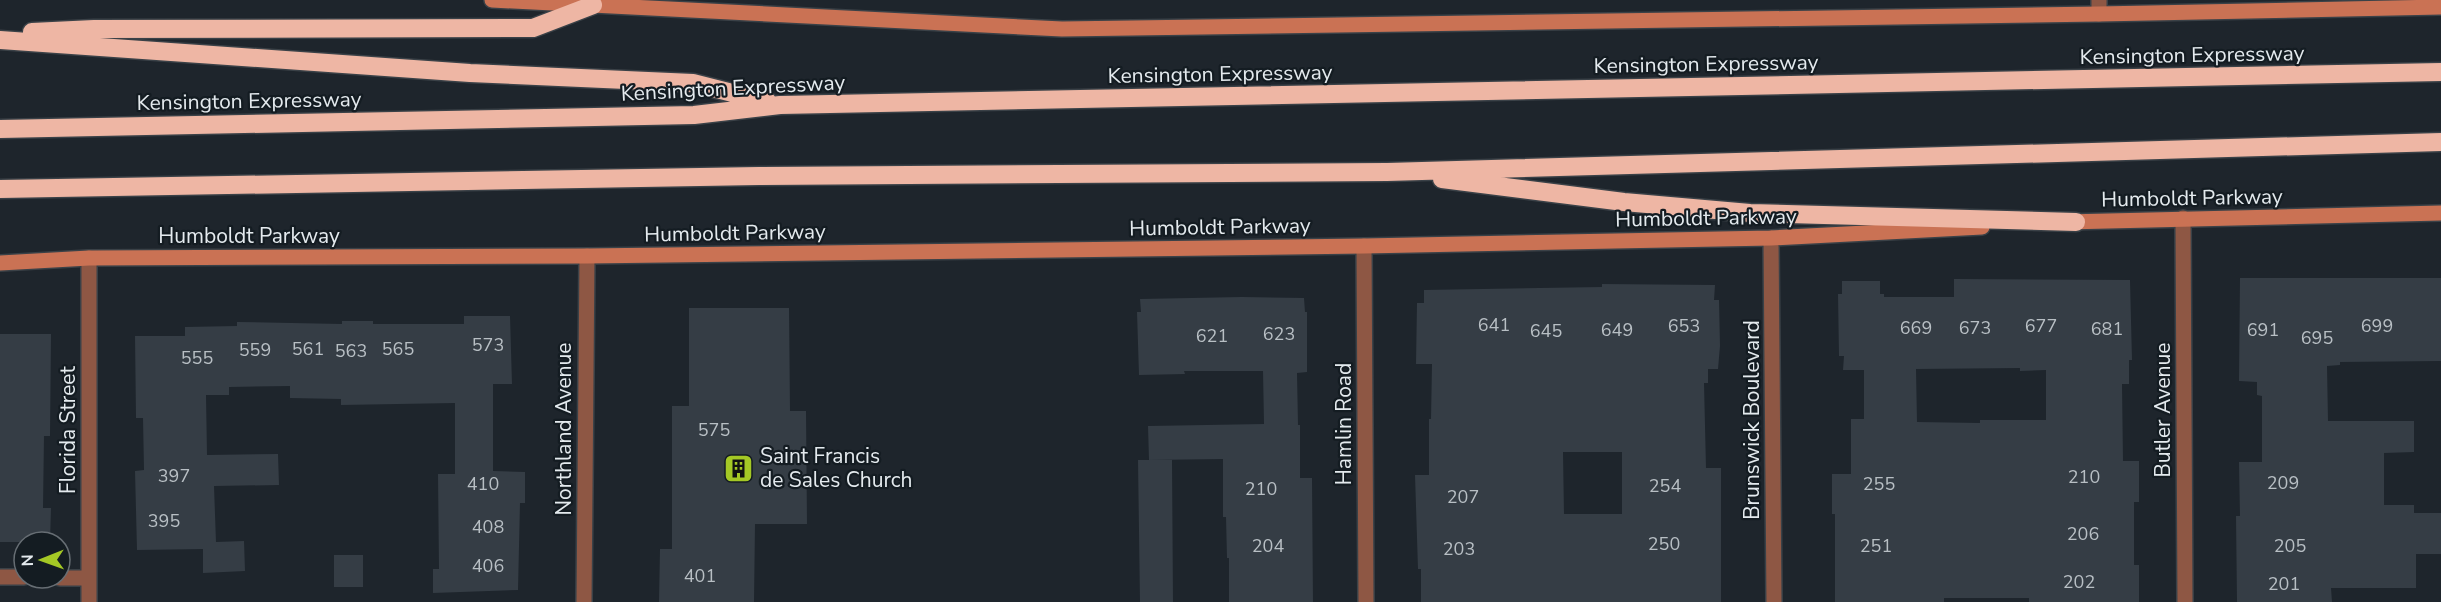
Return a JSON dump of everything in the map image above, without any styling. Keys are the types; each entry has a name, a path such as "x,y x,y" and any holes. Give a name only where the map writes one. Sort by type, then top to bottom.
{"highway":[{"path":"0,34 94,29 532,28 593,2"},
{"path":"0,40 470,73 693,83 780,105"},
{"name":"Kensington Expressway","path":"0,129 694,115 780,105 2441,72"},
{"path":"0,189 771,176 1387,172 2441,142"},
{"path":"1387,172 1624,202 1750,213 2076,222"}],"street":[{"path":"492,0 593,2 1062,29 2099,7 2441,7"},
{"name":"Humboldt Parkway","path":"0,263 89,258 1364,246 1771,238 2183,218 2441,213"},
{"name":"Butler Avenue","path":"2183,218 2185,602"},
{"name":"Brunswick Boulevard","path":"1771,238 1774,602"},
{"name":"Hamlin Road","path":"1364,246 1366,602"},
{"name":"Northland Avenue","path":"584,602 587,255"},
{"name":"Florida Street","path":"89,258 89,602"},
{"path":"72,578 89,578"}],"building":[{"path":"2240,278 2441,278 2441,361 2340,362 2340,365 2327,366 2328,421 2414,421 2414,452 2384,453 2384,505 2414,505 2414,513 2441,513 2441,554 2416,554 2416,588 2331,588 2332,602 2237,602 2236,516 2240,516 2239,462 2262,462 2262,396 2257,395 2257,382 2239,381"},
{"path":"1954,279 2130,280 2132,360 2129,360 2129,384 2122,384 2123,461 2139,461 2139,502 2134,502 2134,565 2139,565 2139,602 2029,602 2029,598 1944,598 1944,602 1835,602 1835,514 1832,514 1832,474 1851,474 1851,419 1864,419 1864,370 1843,370 1844,356 1839,356 1838,294 1842,294 1842,281 1880,281 1880,294 1884,294 1884,297 1954,297","holes":["2020,368 2020,371 2046,370 2046,420 1980,420 1980,423 1917,422 1916,369"]},
{"path":"1602,284 1715,285 1714,300 1719,300 1718,369 1708,369 1708,383 1704,383 1706,468 1721,468 1721,602 1421,602 1415,475 1429,475 1432,364 1416,364 1417,303 1424,303 1424,290 1602,287","holes":["1563,452 1622,452 1622,514 1564,514"]},
{"path":"1304,298 1305,312 1307,312 1307,372 1297,373 1298,425 1300,425 1300,478 1312,478 1313,602 1229,602 1229,558 1227,558 1226,517 1223,517 1223,459 1149,460 1148,426 1264,424 1263,371 1184,371 1185,374 1139,375 1137,312 1141,312 1140,299"},
{"name":"Saint Francis de Sales Church","path":"689,308 789,308 790,411 806,411 807,524 755,524 754,602 659,602 660,549 672,549 672,406 689,406"},
{"path":"464,316 510,316 512,384 493,384 493,471 525,472 525,503 520,503 518,590 433,593 433,569 439,569 438,474 455,474 455,403 341,405 341,399 290,398 290,386 229,387 229,395 206,395 207,455 278,454 279,485 214,486 216,542 244,541 245,571 203,573 203,549 137,550 135,471 144,470 143,418 136,418 135,336 185,336 185,327 237,326 237,322 342,324 342,321 373,321 373,324 464,324"},
{"path":"0,334 51,334 50,436 44,436 43,508 51,508 50,530 12,530 12,542 0,542"},
{"path":"1138,460 1172,460 1173,602 1140,602"},
{"path":"334,555 363,555 363,587 334,587"}],"place":[{"name":"Saint Francis de Sales Church","path":"739,468"}]}
